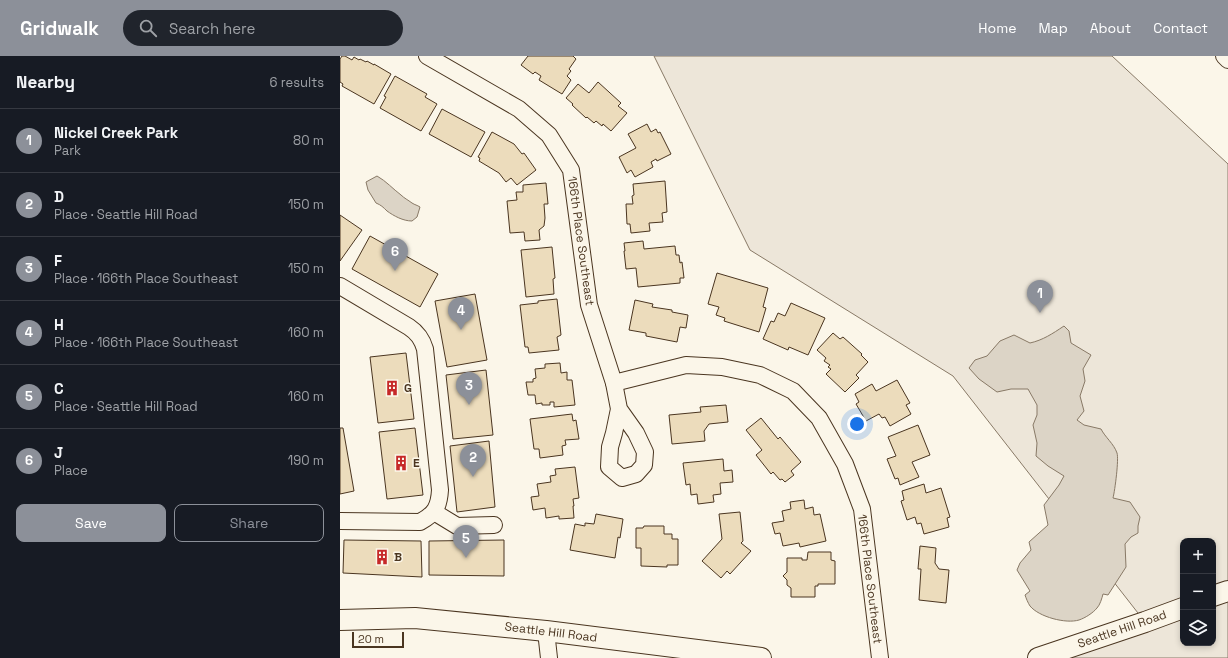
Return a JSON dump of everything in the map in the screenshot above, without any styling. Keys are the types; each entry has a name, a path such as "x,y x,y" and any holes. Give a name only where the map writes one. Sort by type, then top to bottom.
{"street":[{"name":"166th Place Southeast","path":"427,56 519,109 549,135 571,170 589,305 614,383 686,366 722,367 760,375 793,391 819,418 845,464 862,509 880,658"},
{"path":"1224,56 1228,60"},
{"path":"340,286 416,331 422,338 425,348 440,490 438,506 434,512 420,522 340,521"},
{"path":"614,383 619,409"},
{"path":"434,512 457,526 494,525"},
{"path":"1216,595 1228,591"},
{"name":"Seattle Hill Road","path":"1038,658 1180,609"},
{"name":"Seattle Hill Road","path":"340,620 415,618 546,631 761,658"},
{"path":"546,631 549,658"}],"shaded area":[{"path":"654,56 1112,56 1228,164 1228,658 1038,658 1145,622 953,376 750,250"},
{"path":"377,176 413,204 420,207 417,217 412,221 402,219 393,215 381,205 376,203 368,190 366,182"},
{"path":"1064,326 1069,331 1071,343 1091,355 1083,369 1085,381 1080,396 1084,411 1077,420 1084,425 1101,429 1114,447 1117,453 1118,461 1113,498 1130,502 1140,517 1138,533 1131,537 1125,544 1126,567 1108,595 1103,594 1098,607 1084,618 1074,621 1053,619 1034,610 1029,605 1025,595 1030,591 1017,570 1020,563 1031,550 1029,542 1048,525 1044,505 1064,476 1036,456 1037,443 1033,425 1037,415 1037,405 1028,389 1011,389 997,392 979,379 969,368 975,360 987,356 1000,341 1014,335 1030,343 1035,342"}],"building":[{"path":"342,56 352,60 354,57 359,60 367,61 391,74 374,104 342,86 343,84 340,82 340,59"},
{"path":"528,56 573,56 576,59 569,69 571,71 567,76 571,80 562,94 539,80 541,76 535,72 533,74 521,65"},
{"path":"395,76 427,94 425,97 437,104 421,131 380,108 386,97 384,96"},
{"path":"598,82 621,103 618,106 627,113 611,131 603,124 602,126 596,121 594,123 587,117 586,118 566,98 578,84 589,93"},
{"path":"442,109 485,132 471,157 429,134"},
{"path":"647,124 651,132 656,129 658,133 660,132 671,154 657,161 656,159 651,162 653,167 635,177 631,170 627,173 619,157 636,148 628,134"},
{"path":"492,132 514,144 522,154 524,153 536,170 517,185 511,178 506,182 499,173 479,161 480,158 478,157"},
{"path":"665,181 667,212 662,213 663,222 649,223 650,231 631,233 630,224 627,224 626,204 633,204 633,184"},
{"path":"546,183 548,204 544,204 545,218 544,226 539,230 540,240 525,241 524,232 510,233 507,201 517,200 516,192 523,192 523,185"},
{"path":"340,215 362,230 340,261"},
{"path":"370,236 438,274 420,307 352,269"},
{"path":"643,241 644,249 675,246 676,255 679,255 680,263 682,262 684,278 680,278 680,283 638,287 636,268 626,269 624,243"},
{"path":"552,247 555,278 553,279 554,294 526,297 521,250"},
{"path":"717,273 768,288 763,307 766,308 759,332 724,321 725,318 716,315 719,307 708,304"},
{"path":"475,294 487,360 447,367 435,301"},
{"path":"557,299 561,335 557,337 559,350 529,353 528,347 525,347 520,305"},
{"path":"635,300 653,304 652,307 672,310 672,312 688,315 686,328 680,327 677,342 646,336 646,333 629,330"},
{"path":"791,303 825,318 808,355 789,347 788,350 763,339 771,321 774,322 778,313 785,316"},
{"path":"833,333 840,339 843,337 862,354 861,355 868,362 856,375 859,378 845,392 826,374 831,369 828,367 830,365 824,361 826,358 817,350"},
{"name":"G","path":"406,353 414,419 378,423 370,357"},
{"path":"560,363 561,373 567,372 567,380 572,380 575,405 554,407 554,402 550,402 550,405 542,405 542,403 536,404 535,395 528,395 526,382 533,382 533,379 536,378 535,369 545,368 545,364"},
{"path":"486,370 493,435 453,439 446,375"},
{"path":"897,380 910,403 906,405 911,414 890,426 885,417 882,418 879,414 866,421 856,404 859,402 855,394 872,384 876,391"},
{"path":"726,405 728,422 709,424 704,431 705,441 672,444 669,415 701,412 700,407"},
{"path":"572,414 573,421 576,420 579,439 565,440 566,445 562,446 563,455 540,458 539,449 534,449 530,419"},
{"path":"761,418 778,439 780,437 801,462 791,471 794,475 785,482 782,479 780,480 773,472 771,474 756,455 762,450 746,430"},
{"path":"918,425 930,455 912,462 919,477 900,485 898,478 895,479 887,459 896,456 888,437"},
{"path":"340,428 343,428 354,491 340,494"},
{"name":"E","path":"415,428 423,495 387,499 379,432"},
{"path":"489,441 495,507 457,512 450,446"},
{"path":"723,459 724,471 732,470 733,482 720,483 721,494 713,495 714,502 698,504 697,494 691,495 690,484 686,485 683,463"},
{"path":"575,467 579,498 573,499 574,518 559,519 559,516 546,518 545,508 533,510 531,497 539,496 537,484 551,482 550,476 556,475 555,469"},
{"path":"924,484 926,493 941,488 950,517 947,518 949,527 924,534 921,523 917,524 915,517 907,520 901,501 904,500 902,491"},
{"path":"804,500 805,509 813,507 814,515 820,514 826,541 800,547 799,543 783,546 780,533 775,534 772,523 784,521 782,511 791,509 790,502"},
{"path":"740,512 743,541 741,543 751,551 730,574 727,571 721,578 702,561 722,539 719,514"},
{"path":"596,514 623,519 620,538 618,537 615,558 570,550 575,524 585,526 585,523 594,524"},
{"path":"644,526 664,526 664,534 672,534 672,539 678,539 678,565 667,565 667,567 641,566 641,548 636,548 636,528 643,528"},
{"name":"B","path":"344,540 421,541 422,577 343,573"},
{"path":"504,540 504,576 429,575 429,541"},
{"path":"920,546 936,548 935,563 939,569 949,570 946,603 919,600 921,569 918,569"},
{"path":"808,552 831,552 831,560 835,561 835,584 818,584 818,586 815,586 815,597 791,597 791,588 787,585 787,580 783,576 787,572 787,558 802,558 802,560 807,560"}],"place":[{"name":"J","path":"395,271"},
{"name":"Nickel Creek Park","path":"1040,313"},
{"name":"H","path":"461,330"},
{"name":"G","path":"392,388"},
{"name":"F","path":"469,405"},
{"name":"E","path":"401,463"},
{"name":"D","path":"473,477"},
{"name":"B","path":"382,557"},
{"name":"C","path":"466,558"}]}
